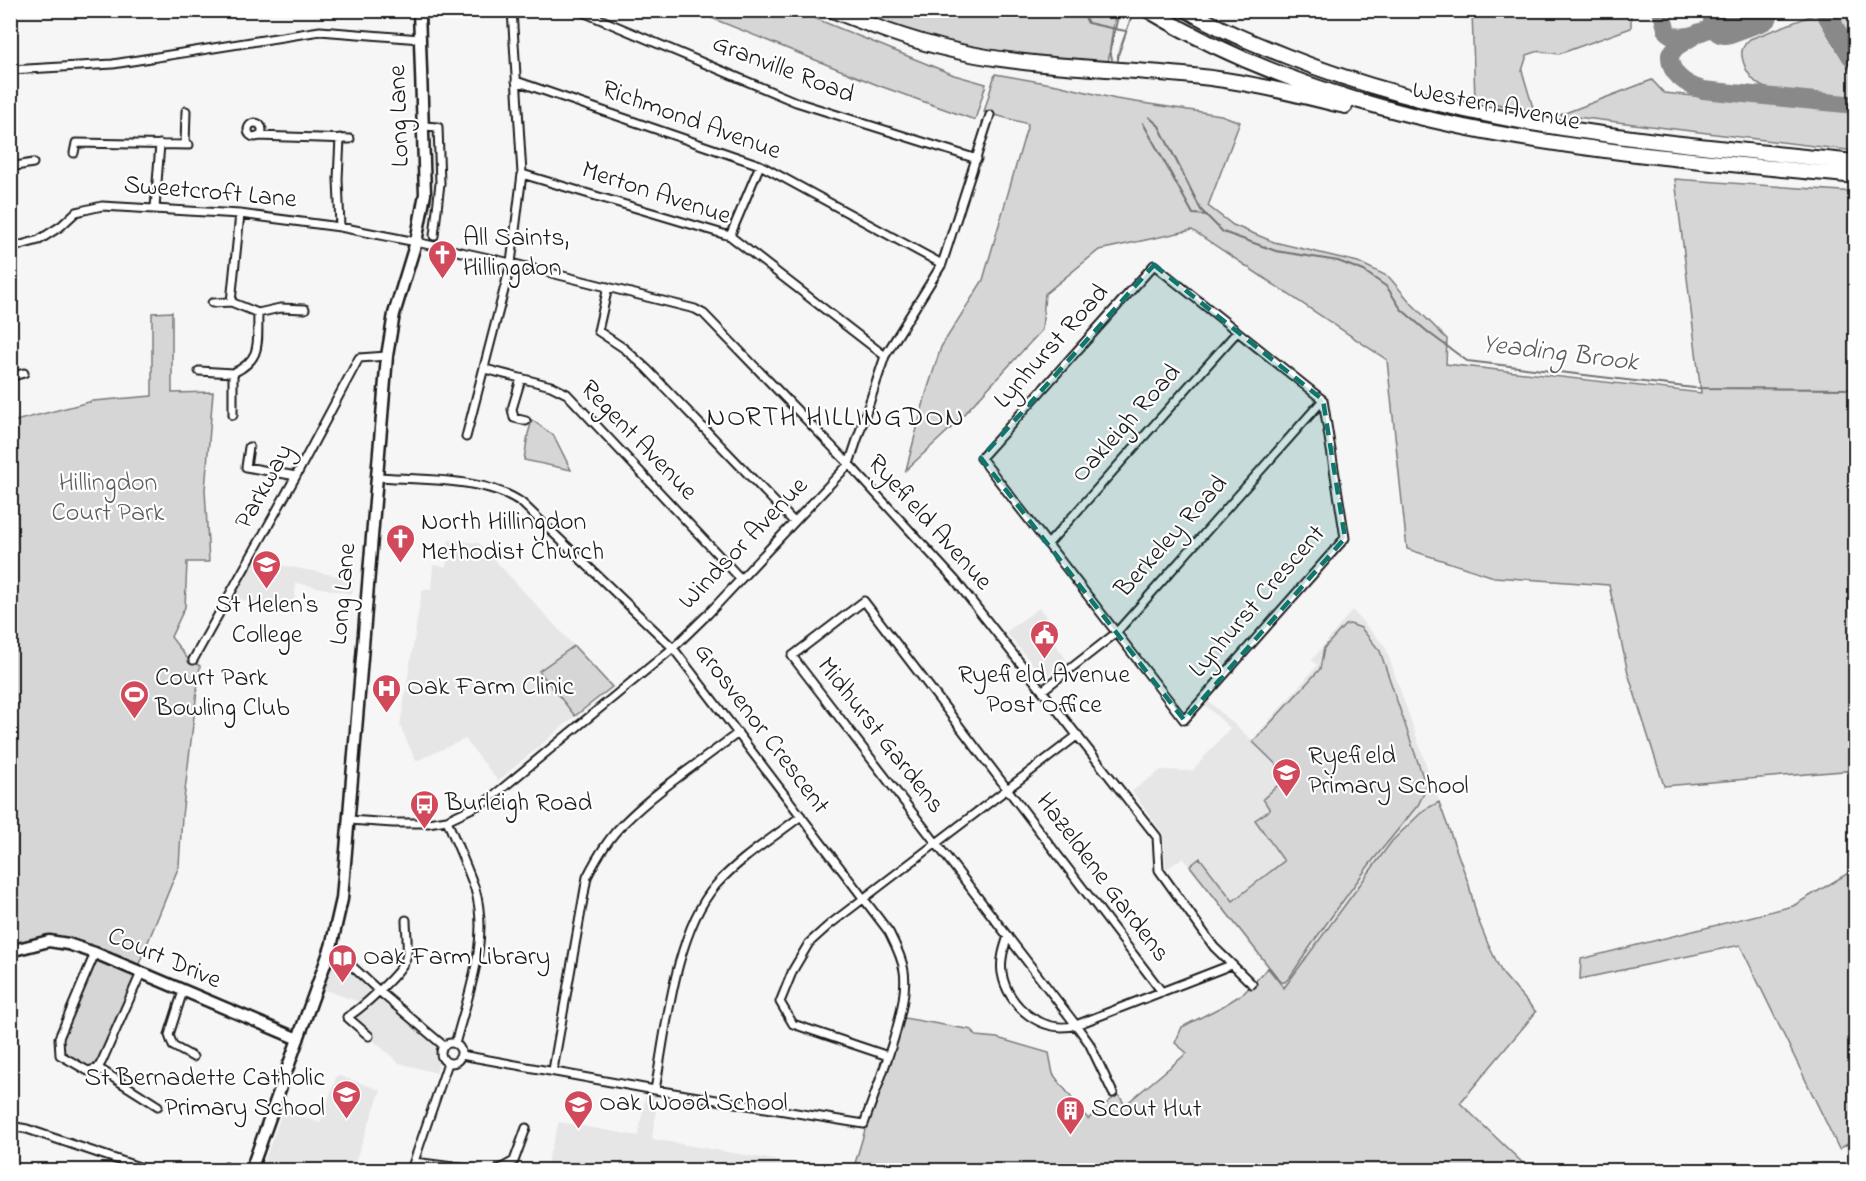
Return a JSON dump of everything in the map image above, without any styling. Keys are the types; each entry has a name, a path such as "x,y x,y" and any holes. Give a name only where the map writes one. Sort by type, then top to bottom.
{"highway":[{"path":"832,10 917,41 974,55 1224,80 1269,88 1413,122 1480,132"},
{"name":"Western Avenue","path":"1148,10 1211,45 1309,85 1407,116 1480,132 1564,145 1856,176"},
{"name":"Western Avenue","path":"1187,10 1232,33 1315,68 1381,90 1464,110 1581,131 1670,143 1856,162"}],"main road":[{"name":"Long Lane","path":"251,1170 331,947 342,899 387,356 394,314 416,242 425,195 419,10"},
{"name":"Court Drive","path":"10,951 49,941 68,944 95,953 298,1039"}],"street":[{"path":"466,438 511,263 522,174 512,10"},
{"name":"Granville Road","path":"578,10 796,102 977,159"},
{"path":"10,70 113,64 320,31 420,39"},
{"name":"Richmond Avenue","path":"516,81 759,165 942,264"},
{"path":"74,153 76,143 187,145 186,111"},
{"name":"Windsor Avenue","path":"349,820 428,823 447,820 487,801 673,648 849,464 885,356 942,264 990,115"},
{"path":"424,126 438,126 440,183 434,236"},
{"path":"257,136 350,139"},
{"path":"340,138 338,179 340,227"},
{"path":"155,208 160,144"},
{"path":"10,167 33,163"},
{"path":"729,236 759,165"},
{"name":"Merton Avenue","path":"522,174 729,236 885,356"},
{"name":"Sweetcroft Lane","path":"10,248 39,240 61,226 76,212 102,206 240,214 340,227 416,242"},
{"path":"231,302 240,214"},
{"name":"Ryefield Avenue","path":"416,242 608,287 695,309 704,314 849,464 955,580 1157,837 1159,870 1214,947 1252,984"},
{"name":"Lynhurst Road","path":"1048,544 981,458 1154,265 1237,332"},
{"path":"608,287 598,331 625,349 647,369 794,522"},
{"path":"212,303 231,302 258,313 280,308 305,309"},
{"path":"199,371 232,373 251,362 257,348 258,313"},
{"path":"1237,332 1323,400"},
{"name":"Oakleigh Road","path":"1048,544 1237,332"},
{"name":"Parkway","path":"193,660 296,476 358,358 387,356"},
{"name":"Regent Avenue","path":"484,369 550,386 567,394 740,578"},
{"path":"10,377 24,373"},
{"path":"232,373 232,416"},
{"path":"521,379 512,409 514,418 526,421"},
{"name":"Berkeley Road","path":"1043,690 1116,633 1323,400"},
{"name":"Lynhurst Crescent","path":"1116,633 1184,720 1345,538 1323,400"},
{"path":"249,447 246,467 296,476"},
{"name":"Grosvenor Crescent","path":"377,477 479,485 505,493 522,503 673,648 864,898 889,932 897,949 904,971 902,1007 888,1056 864,1124 655,1090"},
{"path":"1048,544 1116,633"},
{"name":"Midhurst Gardens","path":"938,844 792,656 864,601 1008,790"},
{"path":"553,1070 587,877 601,850 622,824 639,809 738,733"},
{"path":"888,1056 793,1024 780,1002 809,943 864,898 938,844 1078,735"},
{"name":"Hazeldene Gardens","path":"1008,790 1162,992"},
{"path":"461,1054 655,1090 676,979 685,941 696,914 715,887 734,868 801,816"},
{"path":"447,820 475,891 480,920 477,958 455,1044"},
{"path":"938,844 1089,1043 1113,1093"},
{"path":"369,1036 347,1017 359,1011 406,959 406,920"},
{"path":"1008,936 1003,950 1002,973 1004,983 1016,1002 1032,1018 1044,1024 1067,1028 1231,965"},
{"path":"331,947 444,1046"},
{"path":"95,953 59,1038 60,1055 87,1071 98,1068 158,1106"},
{"path":"98,1068 141,973"},
{"path":"183,991 170,1035 173,1046 193,1057"},
{"path":"449,1043 455,1044 460,1048 461,1054 458,1061 448,1063 441,1056 441,1050 449,1043"},
{"path":"411,1170 448,1063"},
{"path":"10,1126 27,1129 148,1170"},
{"path":"498,1170 514,1161 526,1128"},
{"path":"414,1162 477,1170"}],"highlighted area":[{"path":"1154,265 1323,400 1345,538 1184,720 981,458"}],"shaded area":[{"path":"434,11 466,11 467,17 435,18"},
{"path":"449,540 479,543 574,646 539,671 575,716 498,781 465,739 416,761 400,726 422,590 431,590 433,565 446,567"},
{"name":"St Helen's College","path":"254,560 354,579 352,594 296,583 293,616 234,597"},
{"path":"1039,608 1055,627 1051,638 1068,662 1044,678 1006,632"},
{"name":"Ryefield Primary School","path":"1352,610 1385,646 1439,802 1424,810 1392,841 1284,989 1183,858 1166,869 1163,834 1132,791 1161,770 1192,771 1230,728 1204,704 1207,700 1252,740 1316,667 1317,665 1312,660"},
{"path":"331,947 444,1046 436,1073 399,1063 347,1017 362,1003 320,988"},
{"name":"St Bernadette Catholic Primary School","path":"337,1075 381,1090 352,1170 261,1170 282,1113 287,1111 320,1123"},
{"name":"Oak Wood School","path":"646,1094 658,1096 652,1139 831,1170 545,1170 559,1122 638,1136"}],"green space":[{"path":"1843,10 1855,11 1855,47 1842,25"},
{"path":"694,11 797,11 954,75 986,84 975,120 880,86"},
{"path":"849,11 1118,11 1114,21 1108,63 1017,58 976,47 938,42"},
{"path":"1472,11 1631,11 1631,28 1559,54 1539,51 1527,55 1522,71 1534,111 1475,100"},
{"path":"1816,14 1844,61 1855,73 1855,97 1769,89 1755,82 1745,67 1742,50 1750,39"},
{"path":"995,74 1116,99 1221,115 1240,122 1208,206 1233,225 1274,242 1358,262 1389,277 1447,339 1446,364 1701,393 1675,179 1855,192 1855,770 1664,786 1628,673 1609,585 1494,577 1407,549 1387,360 1192,230 1099,250 1045,294 1042,330 950,429 906,470 941,347 983,280 1028,124 984,112"},
{"path":"1652,80 1664,93 1855,112 1855,151 1560,115"},
{"name":"Hillingdon Court Park","path":"172,312 172,393 213,392 205,490 209,562 187,562 185,607 171,637 187,658 200,666 182,816 179,866 136,971 141,973 102,1061 88,1071 60,1055 59,1038 95,953 68,944 11,951 11,422 93,401 152,396 152,313"},
{"path":"532,420 554,436 571,470 524,460"},
{"name":"Ryefield Primary School","path":"1350,624 1361,628 1380,651 1425,783 1425,791 1418,805 1369,865 1290,977 1285,982 1281,982 1190,866 1200,858 1233,901 1284,861 1255,820 1270,810 1263,799 1288,776 1253,742 1320,669 1324,648 1345,625"},
{"path":"574,646 612,687 575,716 539,671"},
{"path":"1439,802 1488,944 1502,973 1536,1012 1460,1103 1530,1170 853,1170 899,1017 972,1030 976,1036 997,1038 1049,1053 1053,1074 1088,1119 1118,1094 1125,1105 1187,1053 1175,1043 1182,1027 1244,993 1268,968 1284,988 1392,841 1424,810"},
{"path":"1855,869 1855,1140 1839,1149 1740,945 1580,979 1581,959 1793,906"}],"waterway":[{"path":"1081,10 1088,23 1115,29 1110,50 1112,59"},
{"name":"Yeading Brook","path":"1118,60 1134,10"},
{"path":"1118,16 1115,29 1126,31"},
{"name":"Yeading Brook","path":"1149,117 1159,126 1201,210 1223,232 1276,251 1338,261 1364,271 1387,287 1401,309 1467,361 1694,388 1856,389"},
{"path":"1143,123 1193,214 1207,215"}],"taxiway":[{"path":"1661,10 1667,32 1673,36 1696,34 1725,22"},
{"path":"1825,10 1856,63"},
{"path":"1700,32 1676,47 1670,55 1672,68 1680,78 1691,85 1703,90 1856,105"}],"runway":[{"path":"1725,22 1758,10"}],"place":[{"name":"All Saints, Hillingdon","path":"442,280"},
{"name":"North Hillingdon Methodist Church","path":"400,564"},
{"name":"St Helen's College","path":"267,590"},
{"name":"Ryefield Avenue Post Office","path":"1044,660"},
{"name":"Oak Farm Clinic","path":"386,714"},
{"name":"Court Park Bowling Club","path":"134,720"},
{"name":"Ryefield Primary School","path":"1287,798"},
{"name":"Burleigh Road","path":"424,830"},
{"name":"Oak Farm Library","path":"342,984"},
{"name":"St Bernadette Catholic Primary School","path":"346,1120"},
{"name":"Oak Wood School","path":"578,1130"},
{"name":"Scout Hut","path":"1070,1136"}],"district":[{"name":"NORTH HILLINGDON","path":"836,418"}]}
